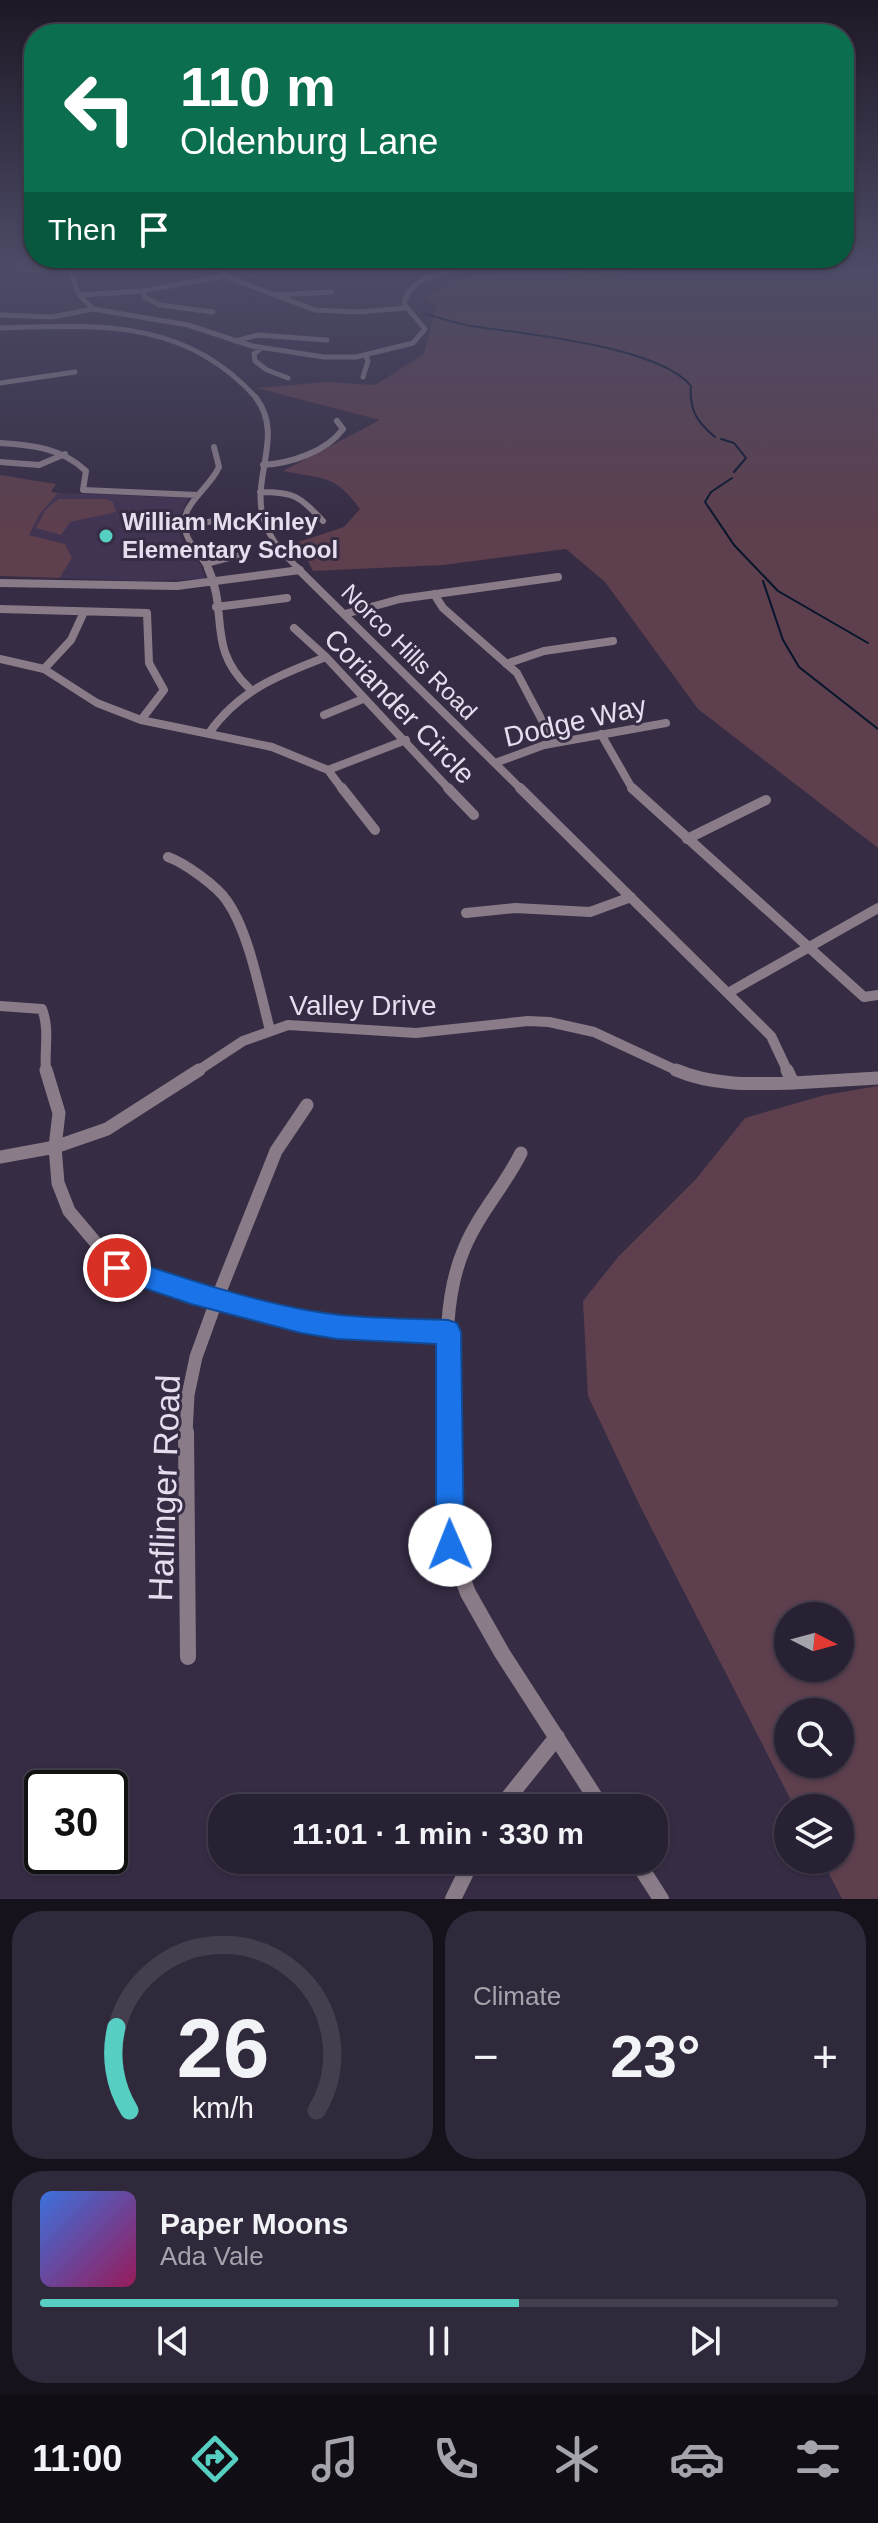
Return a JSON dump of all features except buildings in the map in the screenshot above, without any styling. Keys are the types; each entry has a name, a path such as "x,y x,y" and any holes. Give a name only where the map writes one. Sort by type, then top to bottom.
{"street":[{"name":"Norco Hills Road","path":"206,355 262,405 268,426 260,509 269,535 300,570 771,1036 793,1083"},
{"path":"254,355 255,361 288,378"},
{"path":"307,355 372,355"},
{"path":"363,377 368,361 366,356"},
{"path":"0,383 75,372"},
{"path":"263,465 287,463 335,439 343,429 337,421"},
{"path":"0,443 48,448 78,461 86,471 83,490 198,495"},
{"path":"214,447 220,464 216,477 185,514 186,526 191,546 206,564 214,583 224,658 236,679 249,688"},
{"path":"0,462 39,465 65,454"},
{"path":"260,492 286,492 299,496 323,521"},
{"path":"186,526 230,518"},
{"path":"206,564 248,553"},
{"path":"0,583 177,586 300,570"},
{"path":"345,614 375,604 558,577"},
{"path":"434,594 443,608 522,680 554,743"},
{"path":"216,607 287,598"},
{"path":"0,609 147,613 146,660 151,673 164,690 141,720"},
{"path":"44,669 71,640 84,612"},
{"name":"Coriander Circle","path":"294,628 406,740 474,815"},
{"path":"506,664 544,651 613,641"},
{"path":"209,733 228,707 249,688 326,657"},
{"path":"0,659 44,669 97,703 141,720 272,747 328,770 375,830"},
{"path":"324,715 363,699"},
{"name":"Dodge Way","path":"495,763 554,743 666,723"},
{"path":"601,734 634,791 864,997 878,995"},
{"path":"328,770 406,740"},
{"path":"687,839 766,800"},
{"path":"168,857 182,862 227,900 248,948 270,1030"},
{"path":"466,913 505,908 585,914 604,910 631,897"},
{"path":"728,993 878,908"},
{"path":"0,1006 42,1009 48,1024 45,1064 59,1113 55,1147 58,1183 69,1211 117,1268 301,1321 337,1327 448,1332"},
{"name":"Valley Drive","path":"0,1157 55,1147 107,1129 243,1041 270,1030 312,1025 416,1033 528,1021 549,1022 594,1032 692,1077 715,1083 749,1085 878,1078"},
{"name":"Haflinger Road","path":"188,1657 188,1395 196,1357 276,1151 307,1105"},
{"path":"521,1153 506,1184 484,1208 463,1251 453,1284 448,1332 450,1545 468,1593 502,1653 593,1794"},
{"path":"511,1794 557,1737"},
{"path":"453,1899 465,1874"},
{"path":"645,1874 661,1899"}],"shaded area":[{"path":"423,355 878,355 878,848 698,709 605,582 566,549 443,565 313,571 298,542 344,527 360,509 343,489 327,480 283,471 380,420 257,388 326,382 375,385"},
{"path":"0,475 56,484 51,492 58,493 39,515 29,535 65,544 72,558 60,578 0,576"},
{"name":"William McKinley Elementary School","path":"58,493 188,498 177,523 180,537 201,565 205,579 140,581 60,578 72,558 29,535 39,515"},
{"path":"59,499 106,499 113,502 116,512 70,522 61,535 36,528 46,509"},
{"path":"878,1086 878,1899 842,1899 829,1874 854,1874 854,1794 788,1794 780,1778 854,1778 854,1698 774,1698 774,1767 640,1506 588,1396 583,1301 618,1257 696,1179 745,1118 825,1095"}],"waterway":[{"path":"631,355 675,373 691,386 691,402 696,415 715,437"},
{"path":"721,439 734,443 746,458 734,472"},
{"path":"732,478 711,492 705,502 734,545 778,591 868,643"},
{"path":"763,581 783,640 799,667 878,729"}],"place":[{"name":"William McKinley Elementary School","path":"106,536"}],"route":[{"path":"117,1268 191,1292 301,1321 337,1327 448,1332 450,1545"}]}
